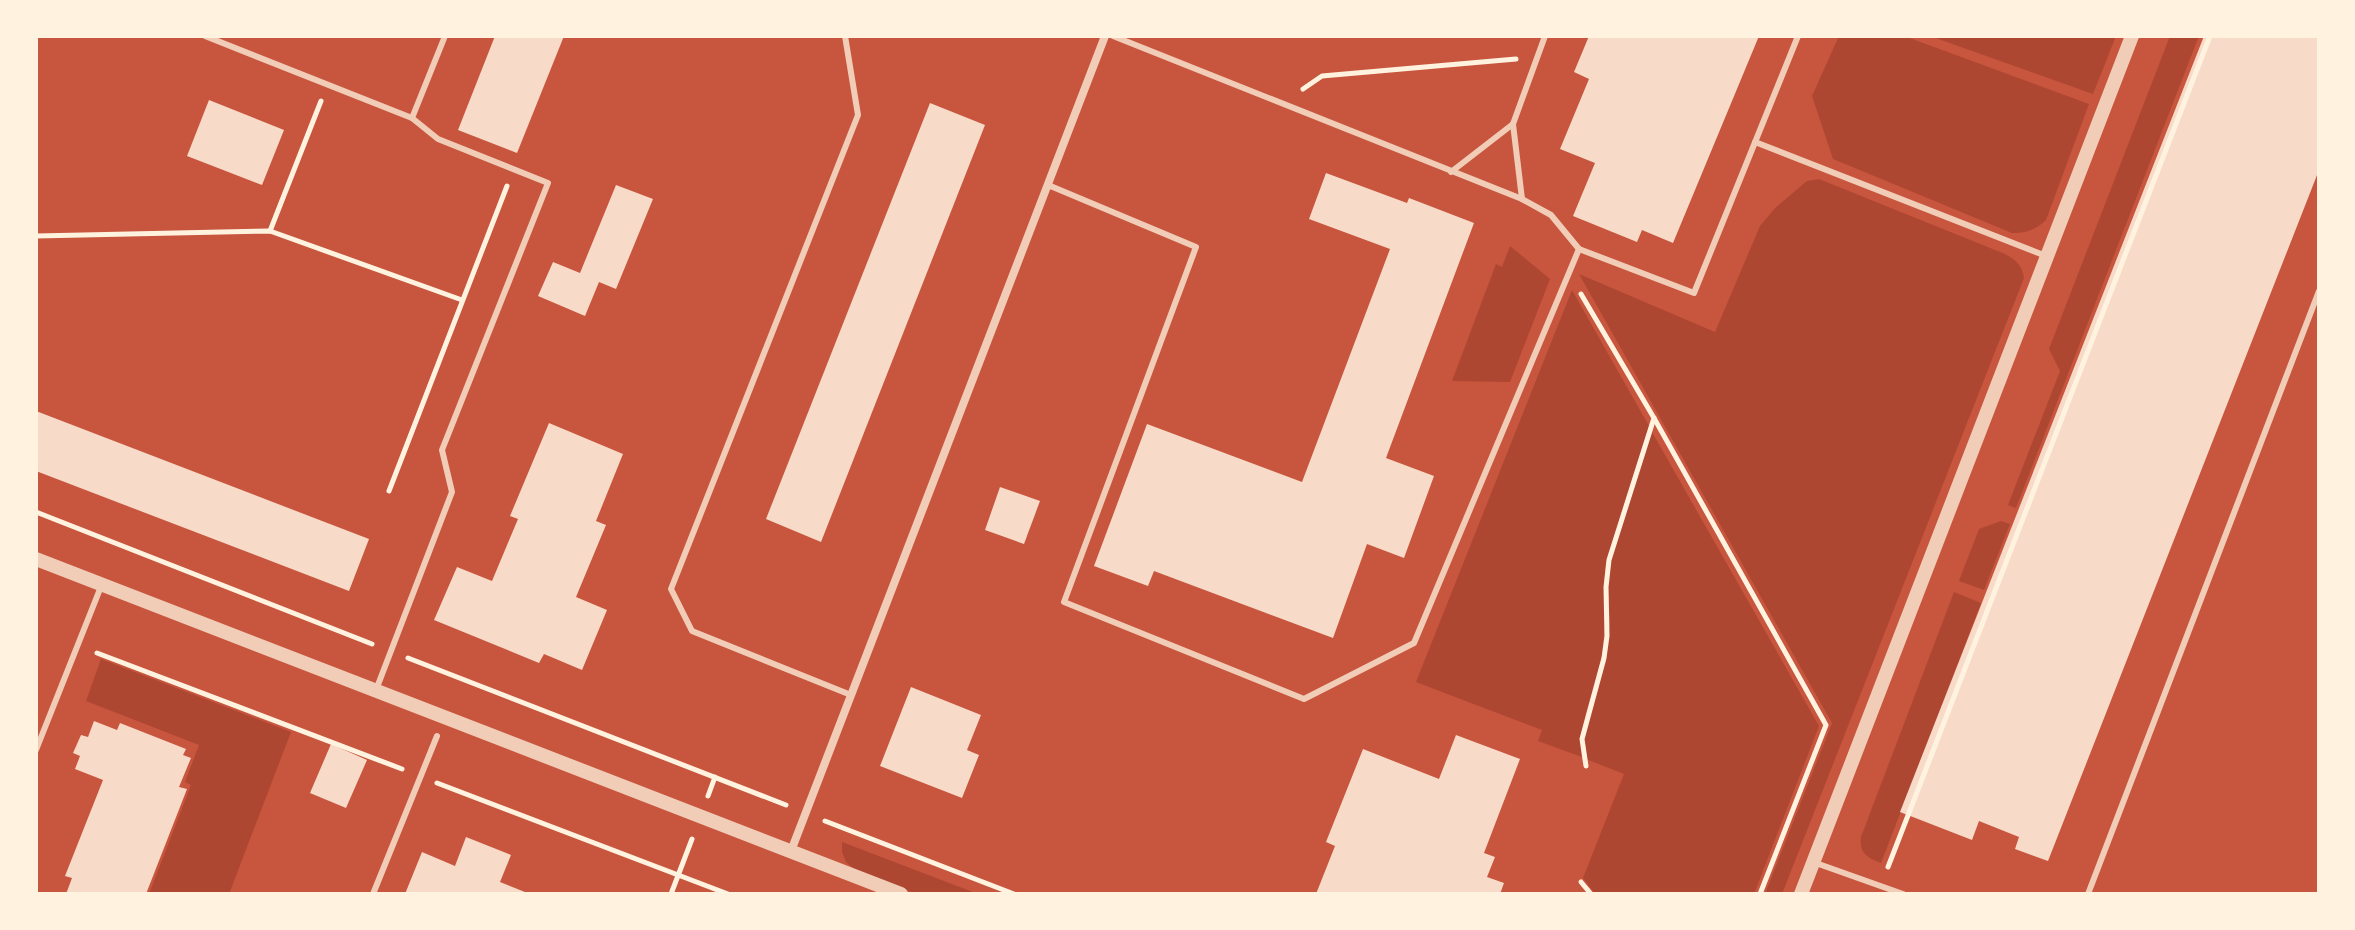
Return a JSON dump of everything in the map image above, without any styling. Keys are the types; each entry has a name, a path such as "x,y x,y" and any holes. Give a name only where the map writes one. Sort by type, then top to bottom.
{"street":[{"path":"791,851 1105,36"},
{"path":"1801,894 2132,36"},
{"path":"36,559 901,894"}],"lane":[{"path":"205,36 412,118 438,139 548,183 442,450 452,492 376,690"},
{"path":"412,118 445,36"},
{"path":"845,36 858,115 671,589 692,631 851,695"},
{"path":"1113,36 1522,199 1551,215 1579,249 1694,293 1798,36"},
{"path":"1522,199 1513,124 1545,36"},
{"path":"1451,172 1513,124"},
{"path":"1755,142 2047,256"},
{"path":"1048,185 1196,247 1064,602 1304,699 1414,643 1579,249"},
{"path":"2088,894 2319,291"},
{"path":"36,750 102,584"},
{"path":"373,894 437,736"},
{"path":"1813,862 1903,894"}],"path":[{"path":"1881,886 2210,36"},
{"path":"1282,104 1322,76 1537,58"},
{"path":"270,231 328,85"},
{"path":"389,491 510,178"},
{"path":"36,236 270,231 462,300"},
{"path":"1569,273 1826,725 1760,894"},
{"path":"1586,766 1582,739 1604,658 1609,560 1654,418"},
{"path":"36,512 714,780 1014,894"},
{"path":"671,894 693,835"},
{"path":"1581,882 1591,894"}],"shaded area":[{"path":"1839,36 1904,36 2089,104 2046,220 2030,230 2012,233 1833,159 1812,96"},
{"path":"1930,36 2116,36 2093,94"},
{"path":"2170,36 2199,36 2016,508 2008,505 2060,371 2049,349"},
{"path":"1819,179 2005,254 2018,263 2024,278 1782,894 1765,894 1832,723 1579,274 1715,332 1760,226 1775,208 1807,181"},
{"path":"1510,246 1550,279 1510,382 1452,381 1496,264 1502,267"},
{"path":"1572,290 1649,426 1606,562 1603,649 1584,720 1582,757 1538,741 1542,730 1416,682"},
{"path":"1652,432 1819,726 1754,894 1595,894 1583,878 1624,774 1586,759 1584,739 1606,661 1611,559"},
{"path":"2001,521 2010,524 1984,590 1959,581 1979,529"},
{"path":"1954,592 1981,603 1881,863 1865,854 1861,837"},
{"path":"101,659 291,732 229,894 149,894 191,785 185,782 199,745 86,701"},
{"path":"842,842 978,894 917,894 855,870 846,862"}],"building":[{"path":"495,36 564,36 517,153 458,130"},
{"path":"1589,36 1759,36 1673,243 1642,230 1637,242 1573,216 1595,163 1560,149 1589,79 1574,72"},
{"path":"2204,36 2319,36 2319,170 2048,861 2015,849 2019,837 1979,821 1972,840 1900,812"},
{"path":"209,100 284,130 262,185 187,156"},
{"path":"930,103 985,125 821,542 766,519"},
{"path":"1326,173 1407,203 1409,198 1474,223 1386,458 1434,476 1404,558 1367,544 1333,638 1154,571 1148,586 1094,566 1147,424 1302,482 1390,249 1309,219"},
{"path":"616,185 653,199 616,289 599,282 585,316 538,296 553,262 580,273"},
{"path":"36,411 369,539 349,591 36,471"},
{"path":"549,423 623,454 596,521 606,525 576,597 607,610 582,670 544,654 539,663 434,620 457,567 492,581 518,519 510,516"},
{"path":"1000,487 1040,501 1024,544 985,530"},
{"path":"911,687 981,715 967,750 979,755 962,798 880,766"},
{"path":"94,721 117,730 120,723 186,749 183,755 191,758 179,787 187,789 146,894 66,894 72,878 65,876 103,780 75,769 80,756 73,753 81,735 88,737"},
{"path":"1456,735 1520,759 1484,853 1495,857 1487,877 1504,883 1500,894 1316,894 1335,846 1326,842 1363,749 1439,779"},
{"path":"331,744 367,760 346,808 310,793"},
{"path":"466,837 511,855 500,882 530,894 405,894 422,852 455,866"}]}
